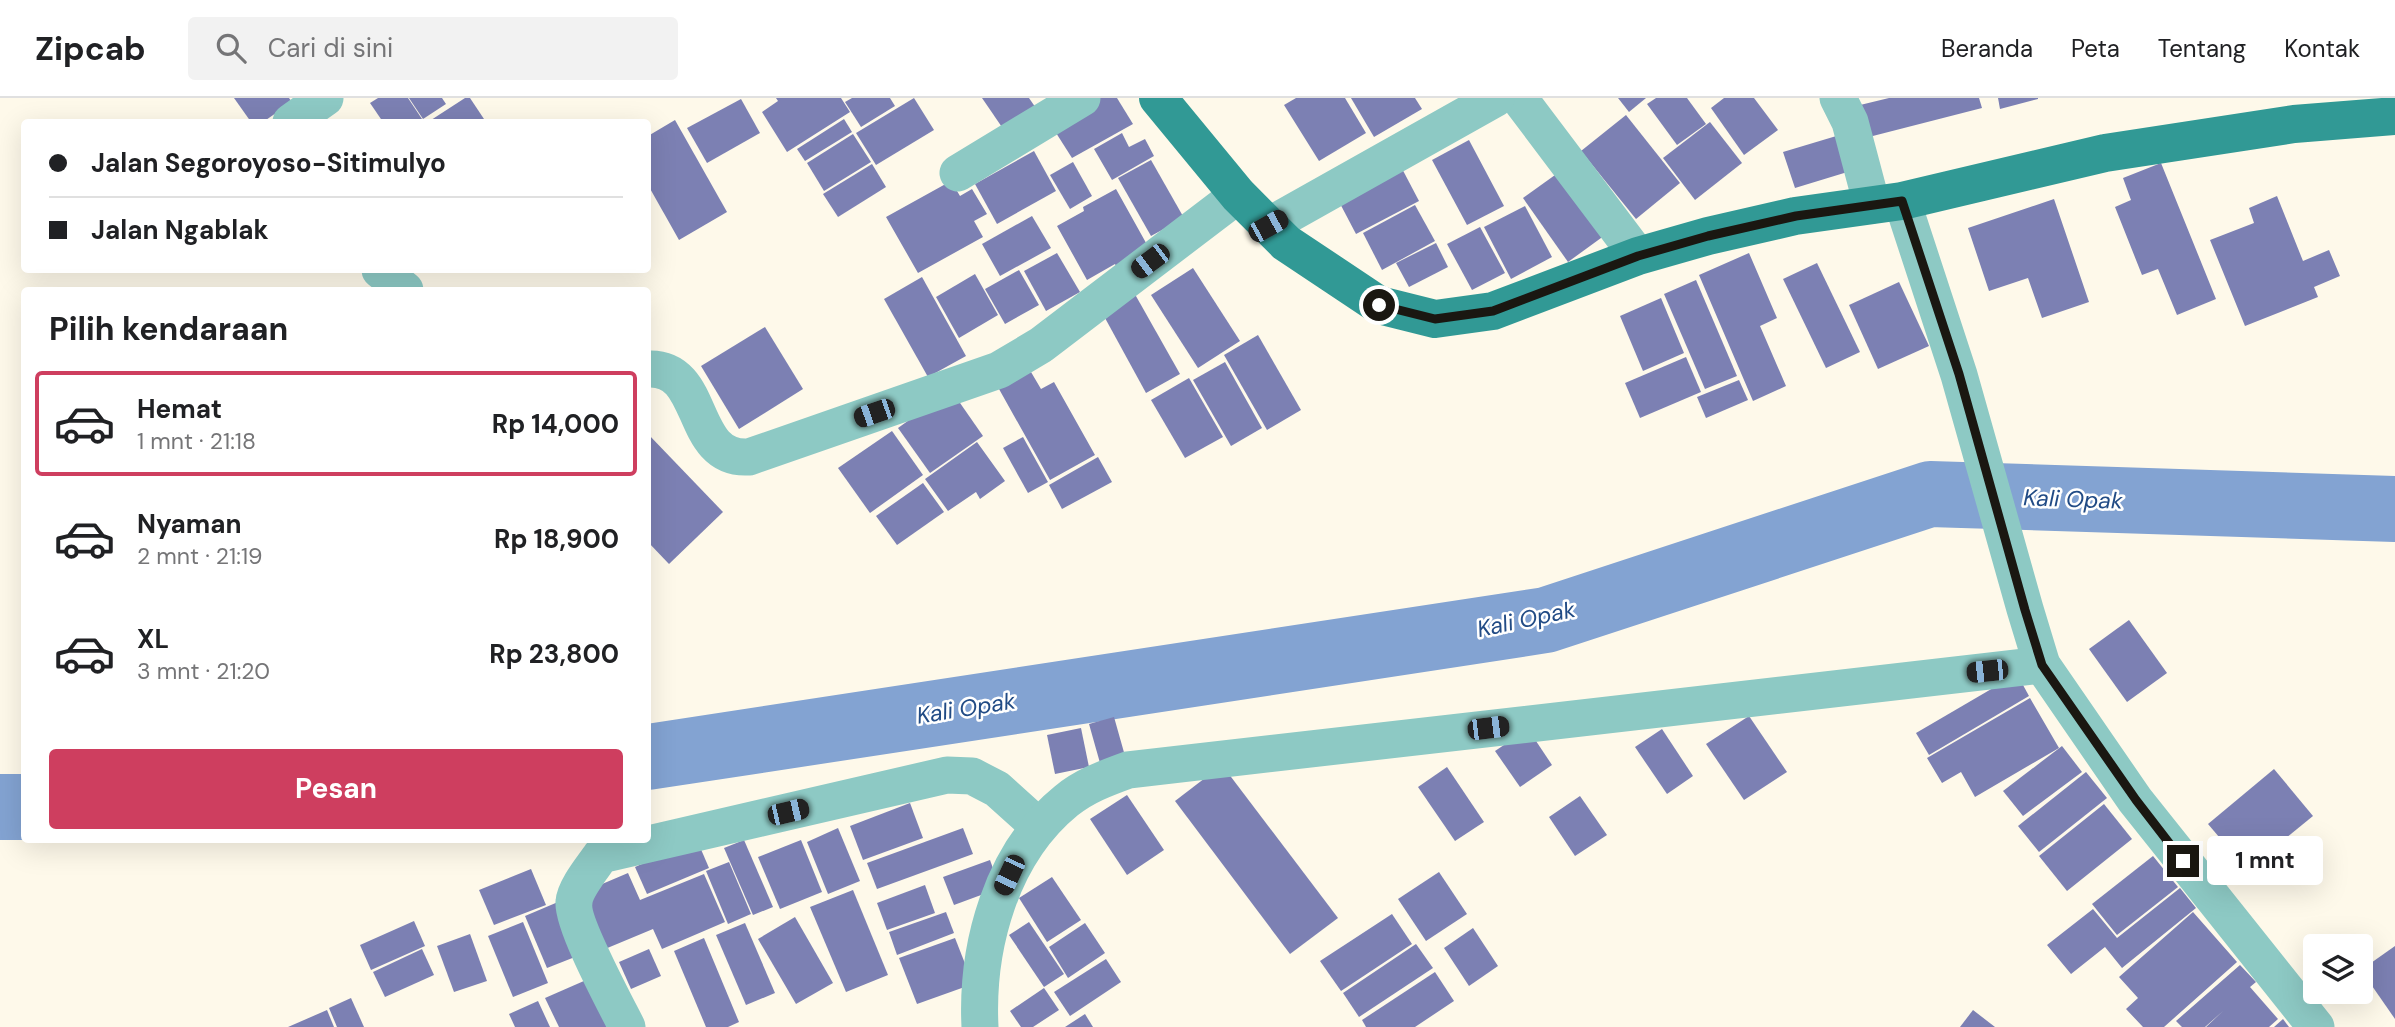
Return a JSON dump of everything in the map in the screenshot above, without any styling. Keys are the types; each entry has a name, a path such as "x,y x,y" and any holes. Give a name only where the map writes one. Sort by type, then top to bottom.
{"main road":[{"path":"1158,98 1238,195 1286,243 1379,305 1435,319 1493,311 1638,256 1708,236 1796,216 1887,203 2105,153 2294,124 2395,116"}],"street":[{"path":"295,119 326,98"},
{"path":"958,173 1082,98"},
{"path":"1268,226 1496,98"},
{"path":"1519,98 1638,256"},
{"path":"1838,98 1887,203 1959,374 2042,665 2136,800 2316,1027"},
{"path":"651,369 660,368 672,373 683,383 712,442 723,452 737,457 749,457 999,370 1041,345 1238,195"},
{"path":"384,273 401,287"},
{"path":"979,1027 978,998 985,950 1001,893 1017,858 1038,826 1067,800 1092,784 1128,769 2042,665"},
{"path":"627,1027 581,931 573,902 601,855 947,775 972,776 997,789 1038,826"}],"building":[{"path":"234,98 289,98 292,102 267,119 249,119"},
{"path":"378,98 408,98 422,119 381,119 370,103"},
{"path":"409,98 442,98 446,104 423,119"},
{"path":"465,98 470,98 484,119 433,119"},
{"path":"776,98 841,98 850,112 787,152 762,112 778,101"},
{"path":"852,98 890,98 895,106 861,127 845,102"},
{"path":"914,98 934,130 876,165 856,133"},
{"path":"982,98 1029,98 1038,111 1006,133"},
{"path":"1095,98 1117,98 1133,124 1072,158 1051,125"},
{"path":"1296,98 1345,98 1366,133 1319,161 1284,105"},
{"path":"1351,98 1415,98 1422,109 1374,137"},
{"path":"1618,98 1646,98 1629,112"},
{"path":"1656,98 1687,98 1706,124 1677,145 1647,104"},
{"path":"1724,98 1754,98 1778,130 1744,155 1711,108"},
{"path":"1889,98 1979,98 1982,108 1865,138 1856,106"},
{"path":"1998,98 2038,98 2038,99 2000,109"},
{"path":"741,99 760,133 707,163 687,128"},
{"path":"1626,115 1680,183 1636,219 1581,151"},
{"path":"844,119 852,132 805,161 797,149"},
{"path":"675,120 727,212 679,240 651,190 651,134"},
{"path":"1710,122 1742,163 1695,200 1663,158"},
{"path":"1122,133 1129,147 1145,139 1154,156 1112,180 1094,149"},
{"path":"853,134 871,162 824,191 807,163"},
{"path":"1843,134 1854,170 1795,188 1783,152"},
{"path":"1469,140 1504,206 1467,225 1432,160"},
{"path":"1034,151 1056,191 997,224 975,184"},
{"path":"1151,160 1184,218 1151,236 1118,178"},
{"path":"1398,161 1419,201 1356,234 1335,194"},
{"path":"1073,162 1092,196 1070,209 1050,175"},
{"path":"2161,163 2216,299 2177,315 2158,269 2142,275 2115,207 2131,200 2123,178"},
{"path":"872,164 886,187 838,217 823,194"},
{"path":"1569,165 1612,230 1568,262 1523,198"},
{"path":"951,181 960,196 972,189 987,214 974,221 983,237 918,273 886,217"},
{"path":"1116,189 1150,250 1117,268 1115,264 1087,280 1057,226 1084,211 1083,207"},
{"path":"2277,196 2303,261 2329,250 2340,276 2314,287 2318,297 2245,326 2210,240 2254,223 2249,208"},
{"path":"2054,199 2089,302 2042,318 2028,278 1989,291 1968,228"},
{"path":"1415,205 1435,241 1382,270 1363,233"},
{"path":"1525,206 1552,257 1511,279 1484,227"},
{"path":"1032,216 1051,248 1000,276 982,244"},
{"path":"1480,227 1505,273 1472,290 1447,244"},
{"path":"1436,243 1448,267 1409,287 1396,263"},
{"path":"1057,253 1080,292 1046,311 1024,271"},
{"path":"1749,253 1777,318 1760,326 1786,386 1753,401 1699,275"},
{"path":"1817,263 1860,352 1826,368 1783,279"},
{"path":"1193,268 1240,341 1198,368 1151,295"},
{"path":"1019,270 1039,305 1005,324 985,289"},
{"path":"975,274 998,315 959,338 936,297"},
{"path":"922,277 966,356 928,377 884,299"},
{"path":"1696,280 1737,376 1705,389 1664,294"},
{"path":"1899,282 1929,346 1878,369 1849,305"},
{"path":"1132,289 1180,374 1146,393 1099,307"},
{"path":"1661,298 1684,353 1643,371 1620,316"},
{"path":"765,327 803,389 739,429 701,366"},
{"path":"1258,335 1301,410 1267,430 1224,355"},
{"path":"1686,357 1701,392 1640,418 1625,383"},
{"path":"1225,362 1262,428 1231,446 1193,380"},
{"path":"1031,372 1041,389 1054,382 1095,455 1050,480 999,389"},
{"path":"1189,378 1223,437 1185,458 1151,400"},
{"path":"1739,380 1748,400 1706,418 1697,397"},
{"path":"951,390 983,436 930,473 898,428"},
{"path":"892,431 923,475 870,513 838,468"},
{"path":"651,437 723,512 669,564 651,545"},
{"path":"1023,437 1048,482 1028,493 1003,448"},
{"path":"977,442 1005,481 980,499 976,492 948,511 925,479"},
{"path":"1098,457 1112,482 1062,509 1049,485"},
{"path":"923,483 944,512 897,545 876,516"},
{"path":"2129,620 2167,673 2127,702 2089,649"},
{"path":"2017,674 2029,696 1929,755 1916,733"},
{"path":"2030,698 2059,748 1975,797 1961,772 1942,783 1927,758"},
{"path":"1749,716 1787,772 1744,800 1706,744"},
{"path":"1114,717 1127,763 1102,770 1089,724"},
{"path":"1081,728 1089,767 1055,774 1047,735"},
{"path":"1528,729 1552,765 1520,787 1495,751"},
{"path":"1662,729 1693,776 1667,794 1635,747"},
{"path":"2062,746 2082,772 2023,816 2003,791"},
{"path":"1222,765 1338,918 1290,954 1175,801"},
{"path":"1447,767 1484,822 1455,841 1418,787"},
{"path":"2274,769 2313,816 2247,870 2208,824"},
{"path":"2086,772 2107,798 2039,852 2018,826"},
{"path":"1127,795 1164,850 1127,875 1090,819"},
{"path":"1580,796 1607,835 1575,856 1549,817"},
{"path":"910,803 923,838 863,860 850,826"},
{"path":"2104,804 2132,839 2067,891 2039,856"},
{"path":"838,828 860,881 828,894 807,842"},
{"path":"963,828 973,854 877,889 867,863"},
{"path":"697,840 709,868 647,894 635,867"},
{"path":"744,840 773,907 753,915 724,848"},
{"path":"801,840 822,892 780,909 758,857"},
{"path":"2153,856 2178,887 2117,935 2092,904"},
{"path":"990,860 1000,888 954,905 943,877"},
{"path":"729,862 751,914 728,924 706,871"},
{"path":"531,869 546,905 494,925 479,890"},
{"path":"1439,872 1467,914 1426,941 1398,899"},
{"path":"628,873 640,900 704,874 725,922 662,949 653,929 605,949 581,893"},
{"path":"1052,877 1081,920 1047,942 1019,898"},
{"path":"925,885 935,913 887,930 877,903"},
{"path":"2180,888 2196,908 2122,968 2105,947 2071,974 2047,945 2093,909 2117,938"},
{"path":"853,890 888,975 846,992 810,907"},
{"path":"558,902 580,955 547,968 525,916"},
{"path":"946,912 954,933 897,955 889,932"},
{"path":"2193,912 2237,962 2164,1027 2143,1027 2126,1009 2138,998 2119,977"},
{"path":"1392,914 1412,944 1341,991 1320,961"},
{"path":"795,917 833,983 796,1004 758,939"},
{"path":"414,921 425,946 371,970 360,945"},
{"path":"523,922 548,983 513,997 488,936"},
{"path":"1029,922 1064,974 1044,987 1009,935"},
{"path":"745,923 775,993 746,1005 716,935"},
{"path":"1085,923 1105,953 1068,978 1049,947"},
{"path":"1473,928 1498,966 1469,986 1444,948"},
{"path":"470,934 487,981 454,992 437,946"},
{"path":"704,938 739,1022 728,1027 706,1027 674,951"},
{"path":"955,938 973,984 917,1004 899,958"},
{"path":"1416,944 1433,968 1359,1017 1343,993"},
{"path":"2395,946 2395,1019 2373,987 2373,962"},
{"path":"422,949 434,975 385,997 373,972"},
{"path":"649,949 661,976 631,989 619,962"},
{"path":"1106,959 1121,982 1070,1016 1054,992"},
{"path":"2240,965 2256,982 2250,987 2278,1019 2269,1027 2206,1027 2223,1011 2205,1027 2182,1027 2176,1021"},
{"path":"1435,972 1454,1001 1415,1027 1366,1027 1362,1020"},
{"path":"593,977 617,1027 559,1027 545,998"},
{"path":"1044,988 1059,1010 1033,1027 1021,1027 1010,1011"},
{"path":"351,998 364,1027 337,1027 329,1008"},
{"path":"538,1001 550,1027 515,1027 509,1014"},
{"path":"327,1010 334,1027 288,1027"},
{"path":"1973,1010 1995,1027 1960,1027"},
{"path":"1085,1014 1093,1027 1065,1027"},
{"path":"2283,1019 2289,1027 2274,1027"}],"waterway":[{"name":"Kali Opak","path":"651,757 1546,620 1930,494 2395,509"},
{"name":"Kali Opak","path":"0,807 21,807"}],"route":[{"path":"1379,305 1435,319 1493,311 1638,256 1708,236 1796,216 1902,201 1959,374 2042,665 2136,800 2183,861"}]}
